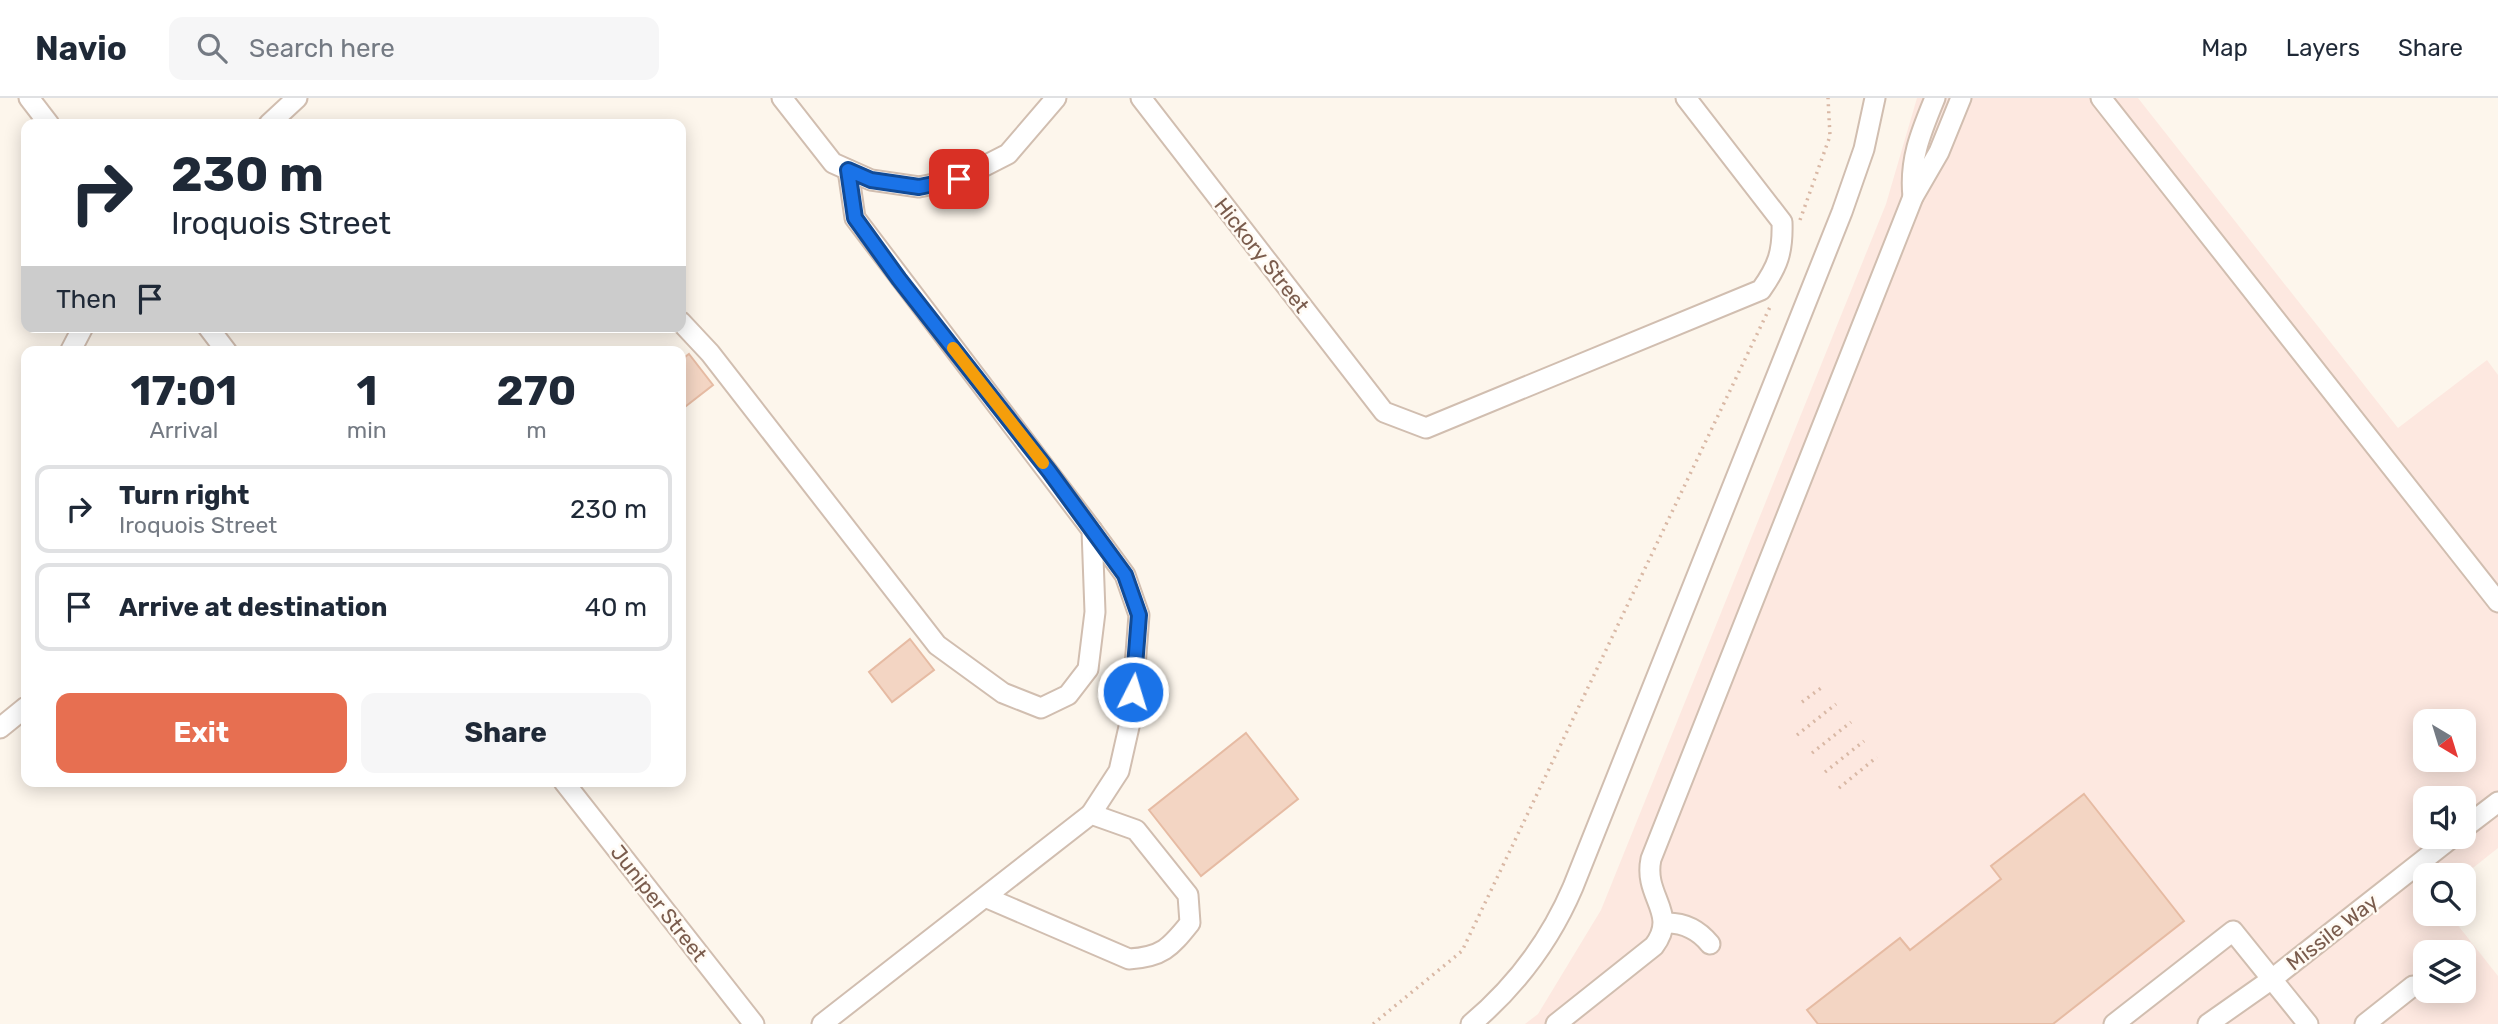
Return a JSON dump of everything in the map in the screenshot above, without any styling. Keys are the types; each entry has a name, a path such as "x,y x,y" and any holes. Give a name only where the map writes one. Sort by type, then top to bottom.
{"street":[{"path":"29,98 45,119"},
{"path":"274,119 297,98"},
{"path":"782,98 833,163 871,180 919,187 959,179 1008,154 1056,98"},
{"name":"Hickory Street","path":"1141,98 1384,412 1426,428 1761,290 1776,268 1790,224"},
{"path":"1686,98 1790,224"},
{"path":"1471,1024 1500,998 1529,964 1554,928 1573,887 1850,191 1864,149 1875,98"},
{"path":"1913,197 1911,181 1914,151 1935,98"},
{"path":"1556,1024 1654,946 1662,932 1663,913 1650,886 1651,859 1913,197 1939,152 1961,98"},
{"path":"2101,98 2498,602"},
{"path":"822,1024 1091,814 1119,771 1130,718 1139,615 1125,575 855,218 848,170"},
{"path":"686,327 710,353 937,645 1003,693 1041,708 1068,695 1088,669 1095,612 1092,530"},
{"path":"0,728 21,711"},
{"name":"Juniper Street","path":"568,787 754,1024"},
{"path":"2476,819 2498,802"},
{"path":"985,897 1129,959 1151,957 1174,943 1189,923 1188,895 1136,830 1091,814"},
{"name":"Missile Way","path":"2208,1024 2272,979 2437,849"},
{"path":"1664,923 1689,926 1710,944"},
{"path":"2115,1023 2233,930 2308,1024"},
{"path":"2365,1024 2413,986"}],"path":[{"path":"1790,224 1830,136 1828,98"},
{"path":"1373,1024 1462,951 1771,303"},
{"path":"1802,702 1822,688"},
{"path":"1797,735 1836,704"},
{"path":"1812,753 1851,722"},
{"path":"1825,772 1864,741"},
{"path":"1839,788 1877,757"}],"shaded area":[{"path":"1917,98 2138,98 2398,428 2487,360 2498,375 2498,848 2476,865 2476,863 2413,863 2413,926 2458,926 2470,940 2413,940 2413,1003 2476,1003 2476,948 2498,976 2498,1024 1525,1024 1538,1014 1601,910 1886,204"}],"building":[{"path":"689,354 713,385 686,406 686,356"},
{"path":"910,639 934,670 892,702 869,672"},
{"path":"1246,733 1298,799 1201,876 1149,810"},
{"path":"2084,794 2184,921 2053,1024 1818,1024 1807,1010 1900,938 1910,950 2001,879 1991,866"}],"slow traffic":[{"path":"953,348 1043,463"}],"route":[{"path":"959,179 919,187 871,180 848,170 855,218 899,279 1049,471 1125,575 1139,615 1133,692"}]}
